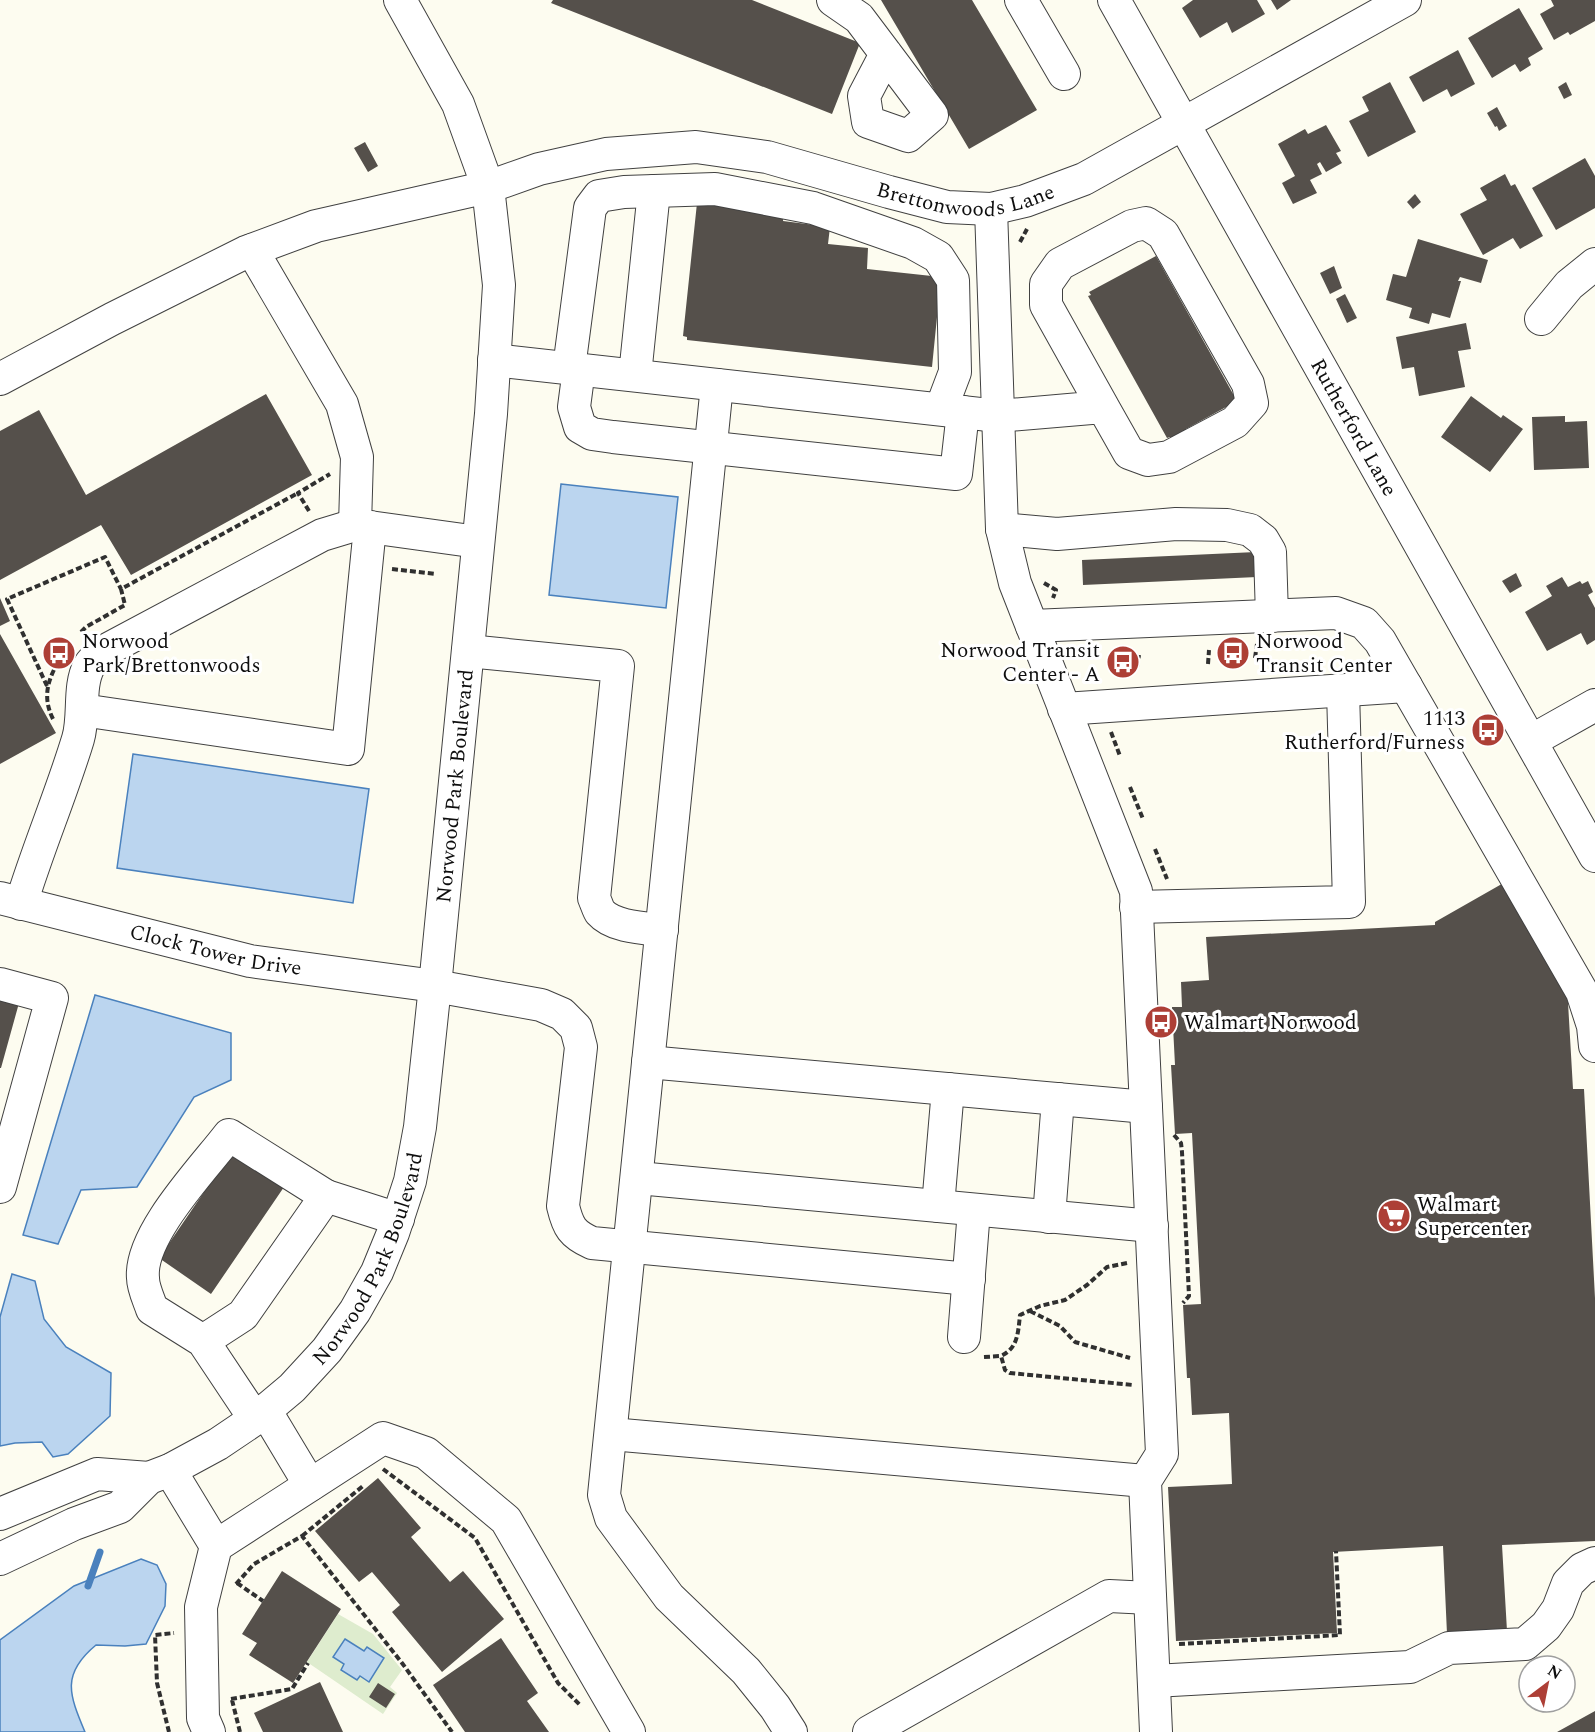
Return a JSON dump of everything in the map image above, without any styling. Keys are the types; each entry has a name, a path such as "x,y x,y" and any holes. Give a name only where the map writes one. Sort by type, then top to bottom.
{"street":[{"name":"Norwood Park Boulevard","path":"0,1559 74,1524 120,1507 160,1474 218,1444 260,1415 292,1388 320,1358 355,1311 376,1272 398,1219 410,1181 420,1127 435,986 478,542 499,285 488,186 458,104 400,0"},
{"path":"833,0 859,18 886,54"},
{"path":"1021,0 1064,74"},
{"name":"Rutherford Lane","path":"1114,0 1595,856"},
{"name":"Brettonwoods Lane","path":"0,379 112,319 252,250 316,226 488,186 539,169 606,154 696,147 767,157 947,207 991,209 1025,201 1084,178 1405,0"},
{"path":"715,189 813,208 913,243 938,257 953,280 955,372 952,410 956,474 592,434 580,427 574,407 574,369 590,208 599,196 624,192 715,189"},
{"path":"636,375 654,191"},
{"path":"991,209 1002,529 1015,583 1136,891 1162,1454 1145,1481 1156,1732"},
{"path":"1146,224 1163,234 1248,384 1252,403 1235,422 1169,457 1148,460 1129,453 1103,407 1046,305 1046,284 1060,264 1132,226 1146,224"},
{"path":"82,710 348,749 363,526 357,457 342,404 252,250"},
{"path":"1541,319 1569,285 1595,264"},
{"path":"494,360 998,416 1103,407"},
{"path":"717,384 604,1495 611,1518 669,1597 746,1671 775,1707 791,1732"},
{"path":"1002,529 1058,534 1176,524 1227,525 1250,530 1263,540 1270,552 1272,616"},
{"path":"10,901 33,864 79,736 86,678 89,666 96,657 322,535 363,526 478,542"},
{"path":"1032,626 1336,613 1364,623 1380,640 1582,992 1593,1026 1595,1046"},
{"path":"468,651 618,666 594,898 600,912 616,922 633,927 662,930"},
{"path":"1064,709 1406,686"},
{"path":"1136,907 1349,902 1343,691"},
{"path":"1531,741 1595,705"},
{"name":"Clock Tower Drive","path":"10,901 250,961 435,986 541,1005 562,1014 576,1028 581,1047 563,1206 567,1222 576,1236 592,1243 629,1246"},
{"path":"0,984 52,998 0,1187"},
{"path":"648,1062 1146,1107"},
{"path":"938,1206 948,1089"},
{"path":"1049,1217 1058,1099"},
{"path":"310,1485 203,1341 152,1309 143,1278 146,1251 164,1217 229,1135 326,1196 398,1219"},
{"path":"638,1178 1152,1226"},
{"path":"203,1341 243,1315 326,1196"},
{"path":"970,1347 969,1279 974,1210"},
{"path":"629,1246 969,1279"},
{"path":"611,1434 1145,1481"},
{"path":"209,1732 203,1718 201,1607 216,1546 383,1438 426,1453 506,1520 630,1732"},
{"path":"0,1514 97,1474 160,1474 216,1546"},
{"path":"1154,1681 1410,1667 1449,1648 1525,1644 1546,1626 1558,1609 1568,1582 1581,1569 1595,1563"},
{"path":"869,1732 1109,1596 1150,1598"}],"path":[{"path":"314,520 298,494 357,457"},
{"path":"47,687 7,599 105,557 121,589"},
{"path":"384,568 436,574"},
{"path":"1254,658 1257,645"},
{"path":"1208,664 1209,650"},
{"path":"1137,667 1139,655"},
{"path":"1107,722 1120,756"},
{"path":"1130,787 1143,819"},
{"path":"1155,849 1169,885"},
{"path":"1172,1134 1180,1143 1182,1152 1189,1296 1178,1307"},
{"path":"970,1347 1001,1356 1013,1348 1017,1338 1020,1315 1040,1306 1065,1300 1088,1285 1107,1267 1134,1264"},
{"path":"1030,1311 1060,1326 1076,1342 1133,1359"},
{"path":"1001,1356 1005,1370 1010,1373 1142,1386"},
{"path":"374,1477 383,1469 475,1538 558,1683 582,1707"},
{"path":"234,1591 237,1583 254,1564 302,1536 365,1484"},
{"path":"302,1536 402,1663 452,1732"},
{"path":"1174,1639 1175,1644 1340,1635 1336,1551"},
{"path":"237,1583 263,1601"},
{"path":"169,1732 157,1683 155,1635 174,1634 175,1622"},
{"path":"231,1699 292,1689 308,1663"},
{"path":"229,1690 240,1732"}],"green space":[{"path":"338,1614 373,1634 402,1670 390,1687 397,1693 383,1714 307,1662"}],"water":[{"path":"561,484 678,497 666,608 549,595"},
{"path":"133,754 369,789 353,903 117,868"},
{"path":"95,995 231,1033 231,1080 194,1097 137,1187 81,1190 58,1244 23,1235"},
{"path":"12,1274 35,1281 44,1319 66,1347 111,1373 110,1416 68,1454 53,1457 42,1442 0,1446 0,1317"},
{"path":"141,1559 157,1565 166,1584 165,1606 146,1644 96,1645 77,1665 71,1685 72,1695 85,1732 0,1732 0,1640 74,1586"},
{"path":"345,1639 364,1651 367,1647 384,1658 369,1682 360,1676 357,1680 341,1670 344,1664 333,1657"}],"building":[{"path":"553,0 752,0 860,43 832,114 551,3"},
{"path":"881,0 972,0 1037,110 969,149"},
{"path":"1193,0 1257,0 1265,14 1232,33 1227,22 1200,38 1182,8"},
{"path":"1271,0 1291,0 1277,10"},
{"path":"1551,0 1595,0 1595,21 1570,35 1568,32 1554,40 1540,14 1554,6"},
{"path":"1519,8 1543,49 1528,58 1531,65 1520,72 1515,64 1492,78 1468,38"},
{"path":"1458,50 1475,84 1451,97 1447,89 1423,102 1409,77"},
{"path":"1390,82 1416,132 1368,157 1349,121 1369,111 1362,97"},
{"path":"1566,82 1572,95 1564,99 1558,87"},
{"path":"1497,107 1507,126 1499,131 1487,113"},
{"path":"1326,125 1341,151 1336,153 1342,163 1326,172 1320,162 1317,164 1322,174 1310,180 1317,193 1293,204 1282,183 1295,176 1278,144 1305,129 1308,134"},
{"path":"365,142 378,166 368,172 354,148"},
{"path":"1585,158 1595,176 1595,208 1556,230 1532,188"},
{"path":"1505,174 1511,186 1515,184 1543,236 1520,249 1513,238 1483,255 1460,214 1487,200 1480,188"},
{"path":"1415,194 1421,202 1413,209 1407,202"},
{"path":"697,203 784,212 783,221 830,227 828,244 868,248 867,269 941,277 932,367 687,340 687,337 683,336"},
{"path":"1418,239 1488,260 1481,283 1460,277 1458,281 1461,281 1450,318 1432,313 1429,324 1409,318 1412,308 1386,300 1393,274 1406,277"},
{"path":"1156,256 1237,401 1186,429 1189,433 1171,439 1167,438 1088,296 1091,295 1089,292"},
{"path":"1334,266 1342,288 1330,294 1320,273"},
{"path":"1345,294 1357,318 1347,323 1336,299"},
{"path":"1466,323 1471,349 1458,351 1465,387 1419,396 1414,367 1402,369 1396,337"},
{"path":"266,394 312,475 131,575 101,525 0,580 0,431 39,410 86,495"},
{"path":"1471,396 1501,418 1503,415 1523,429 1490,472 1441,437"},
{"path":"1565,416 1565,422 1587,421 1589,468 1534,470 1532,417"},
{"path":"1256,552 1257,577 1083,585 1082,560"},
{"path":"1516,573 1522,586 1510,593 1502,581"},
{"path":"1562,577 1568,587 1580,581 1582,584 1588,581 1593,592 1588,595 1595,608 1595,640 1587,645 1581,633 1547,651 1525,612 1552,596 1546,586"},
{"path":"0,598 10,621 0,626"},
{"path":"0,634 56,733 0,764"},
{"name":"Walmart Supercenter","path":"1507,881 1567,985 1573,1089 1584,1089 1595,1298 1595,1541 1502,1545 1507,1631 1447,1634 1443,1546 1333,1552 1337,1633 1176,1641 1168,1487 1232,1484 1229,1413 1192,1415 1190,1378 1187,1378 1183,1305 1201,1304 1192,1133 1175,1134 1171,1065 1175,1065 1172,1007 1182,1007 1181,982 1209,980 1206,937 1435,925 1435,922"},
{"path":"0,997 19,1003 1,1068 0,1068"},
{"path":"232,1151 284,1187 211,1294 159,1258"},
{"path":"378,1478 421,1528 411,1537 450,1582 463,1571 504,1619 442,1672 392,1612 400,1605 372,1572 359,1582 315,1531"},
{"path":"282,1571 341,1609 293,1683 249,1655 257,1643 242,1634"},
{"path":"501,1638 538,1693 527,1701 549,1732 465,1732 433,1685"},
{"path":"320,1682 343,1732 263,1732 254,1713"},
{"path":"378,1683 395,1694 386,1708 369,1697"},
{"path":"1595,1711 1595,1732 1557,1732"}],"waterway":[{"path":"88,1586 100,1552"}],"place":[{"name":"Norwood Park/Brettonwoods","path":"59,653"},
{"name":"Norwood Transit Center","path":"1233,653"},
{"name":"Norwood Transit Center - A","path":"1123,662"},
{"name":"1113 Rutherford/Furness","path":"1488,730"},
{"name":"Walmart Norwood","path":"1161,1022"},
{"name":"Walmart Supercenter","path":"1394,1216"}]}
